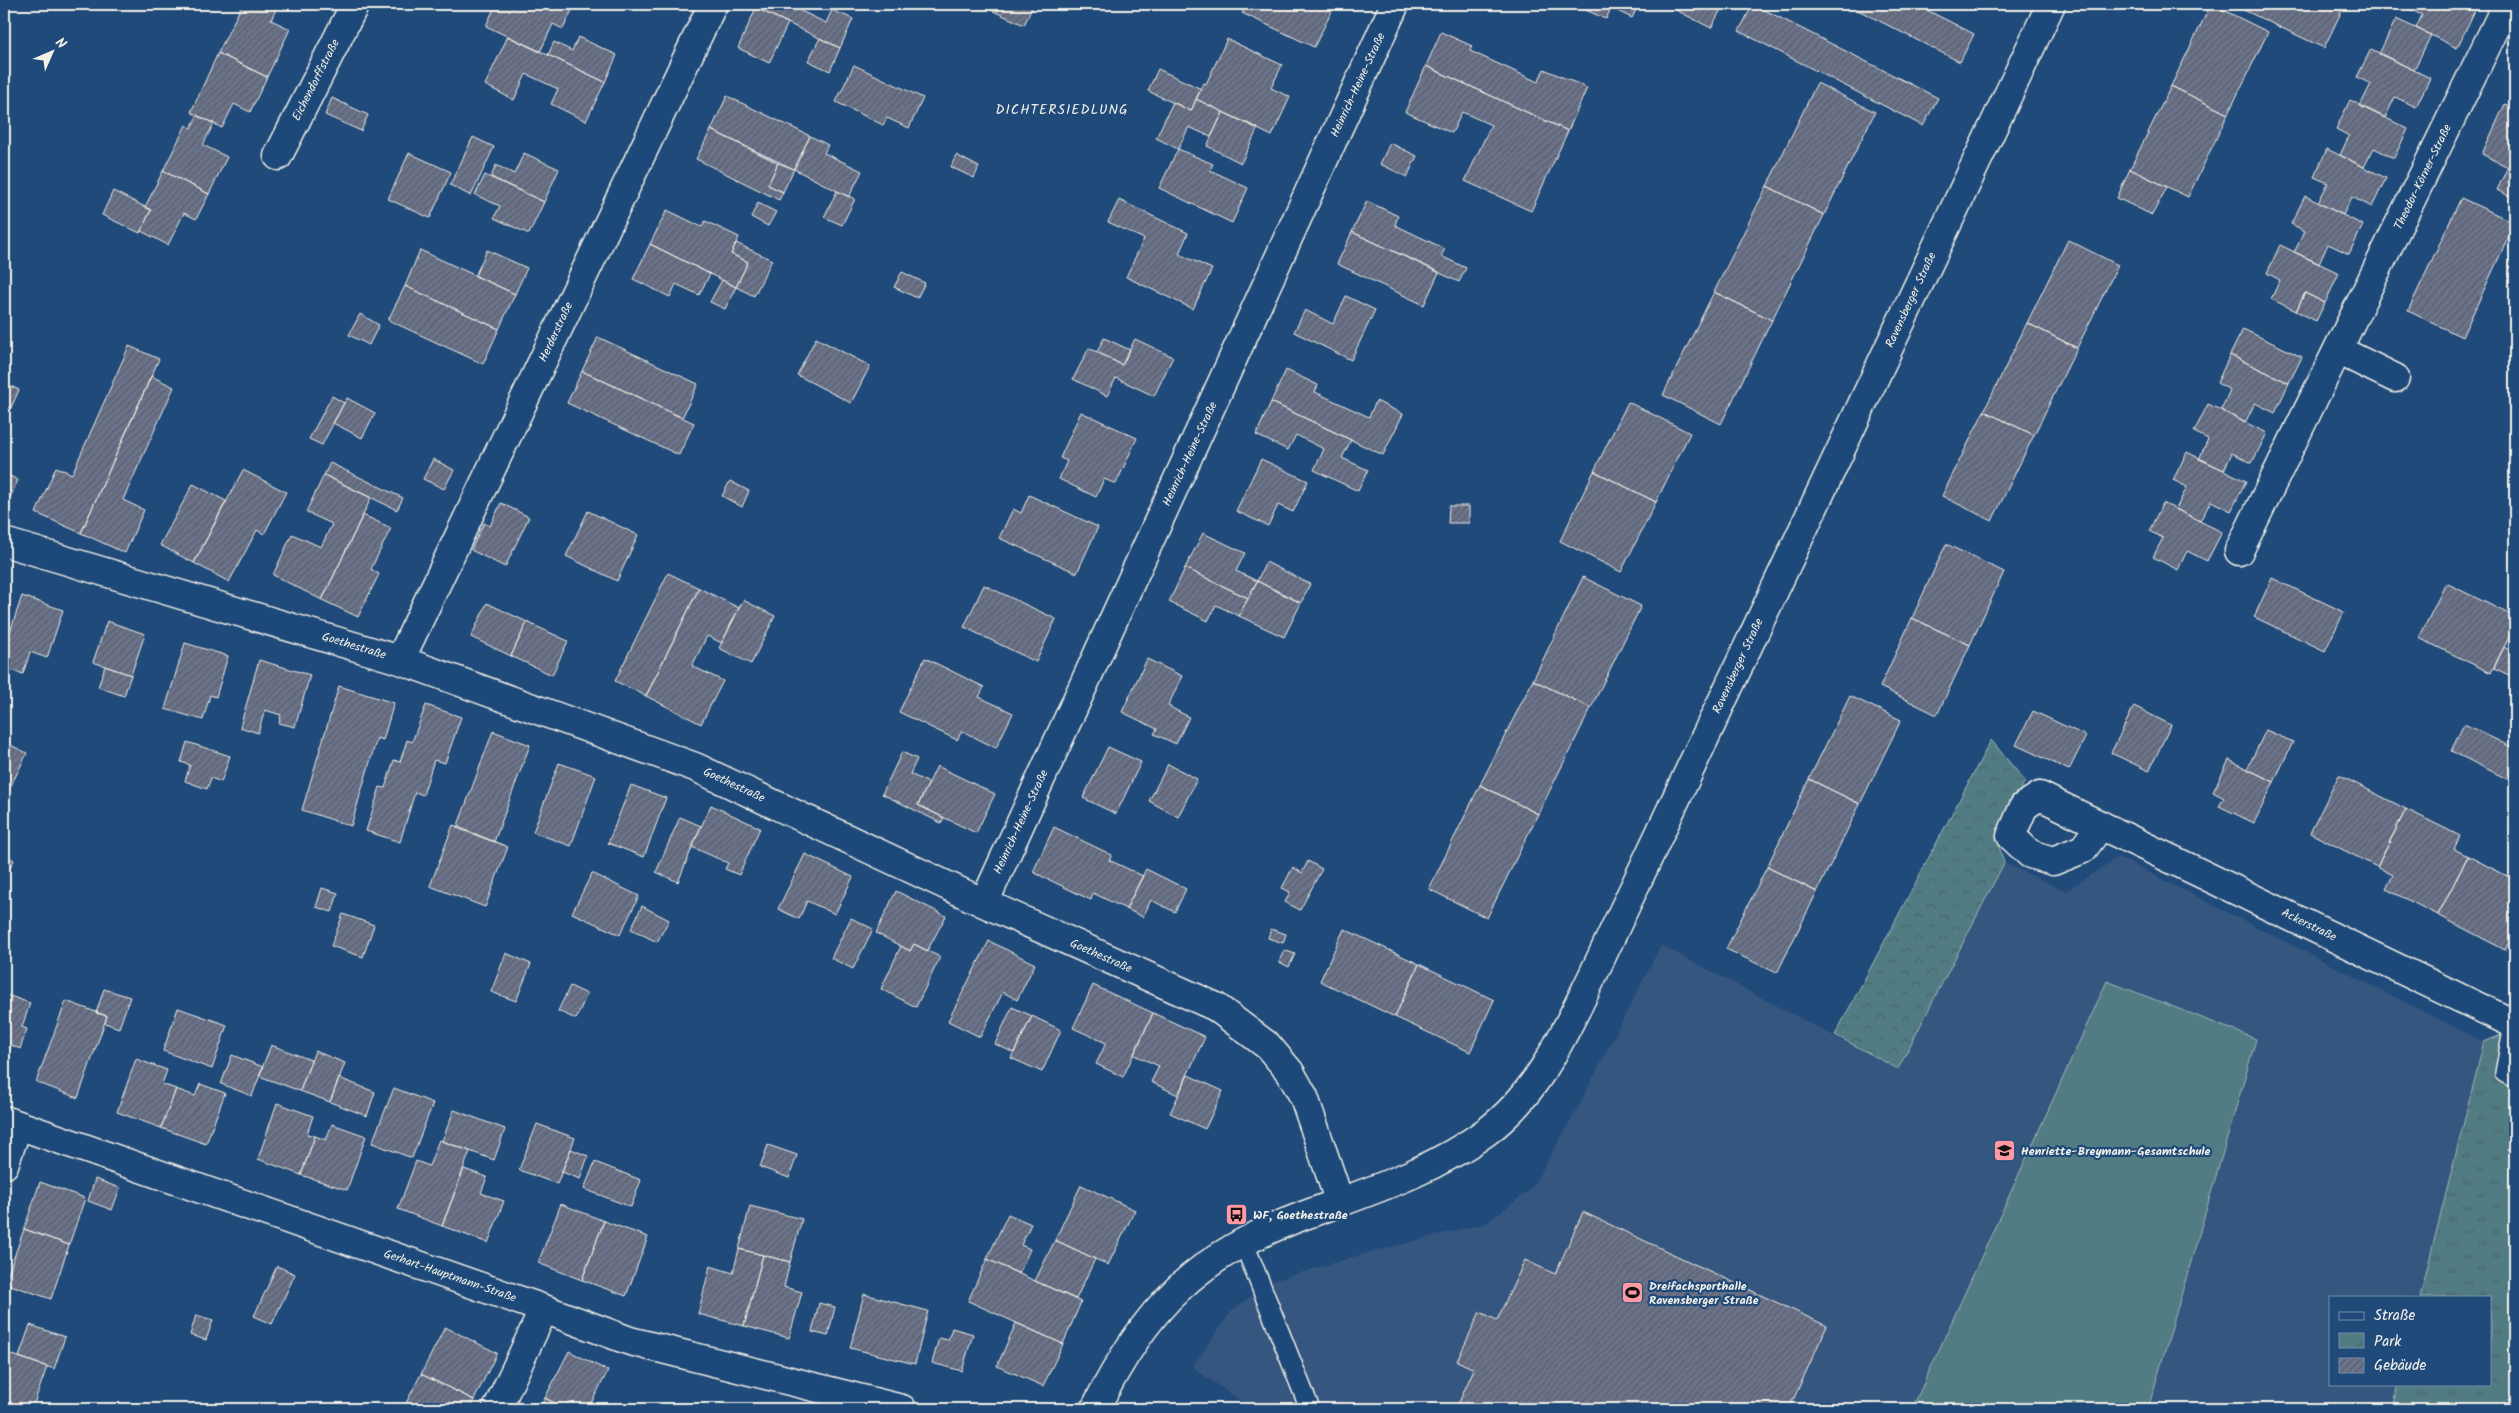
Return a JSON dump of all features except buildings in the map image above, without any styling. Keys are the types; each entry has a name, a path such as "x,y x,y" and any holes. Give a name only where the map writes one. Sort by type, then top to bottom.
{"street":[{"name":"Eichendorffstraße","path":"278,156 355,4"},
{"name":"Herderstraße","path":"400,660 712,4"},
{"name":"Heinrich-Heine-Straße","path":"984,903 1395,4"},
{"name":"Ravensberger Straße","path":"1095,1409 1132,1343 1153,1314 1202,1268 1243,1241 1306,1214 1340,1203 1416,1173 1479,1137 1511,1110 1544,1070 1592,978 2051,4"},
{"name":"Theodor-Körner-Straße","path":"2239,551 2507,4"},
{"path":"2338,350 2395,378"},
{"name":"Goethestraße","path":"5,546 400,660 695,767 984,903 1216,1007 1268,1046 1290,1072 1304,1097 1340,1203"},
{"name":"Ackerstraße","path":"2101,825 2515,1022"},
{"path":"4,1165 11,1123"},
{"name":"Gerhart-Hauptmann-Straße","path":"11,1123 544,1308 630,1342 902,1409"},
{"path":"497,1409 544,1308"}],"lane":[{"path":"2515,1022 2505,1073 2515,1078"},
{"path":"1243,1241 1310,1409"}],"shaded area":[{"name":"Henriette-Breymann-Gesamtschule","path":"2118,857 2484,1042 2420,1296 2329,1296 2329,1386 2398,1386 2392,1409 1252,1409 1192,1367 1231,1312 1269,1282 1363,1254 1486,1223 1531,1189 1575,1113 1661,945 1897,1069 2004,863 2066,891"}],"green space":[{"path":"1991,740 2025,781 1996,836 2004,863 1898,1069 1835,1035"},
{"path":"2107,981 2256,1039 2148,1409 1912,1409"},
{"path":"2515,1029 2515,1409 2392,1409 2398,1386 2492,1386 2492,1296 2420,1296 2484,1042"}],"place":[{"name":"Henriette-Breymann-Gesamtschule","path":"2005,1151"},
{"name":"WF, Goethestraße","path":"1237,1215"},
{"name":"Dreifachsporthalle Ravensberger Straße","path":"1633,1293"}],"district":[{"name":"DICHTERSIEDLUNG","path":"1062,110"}]}
